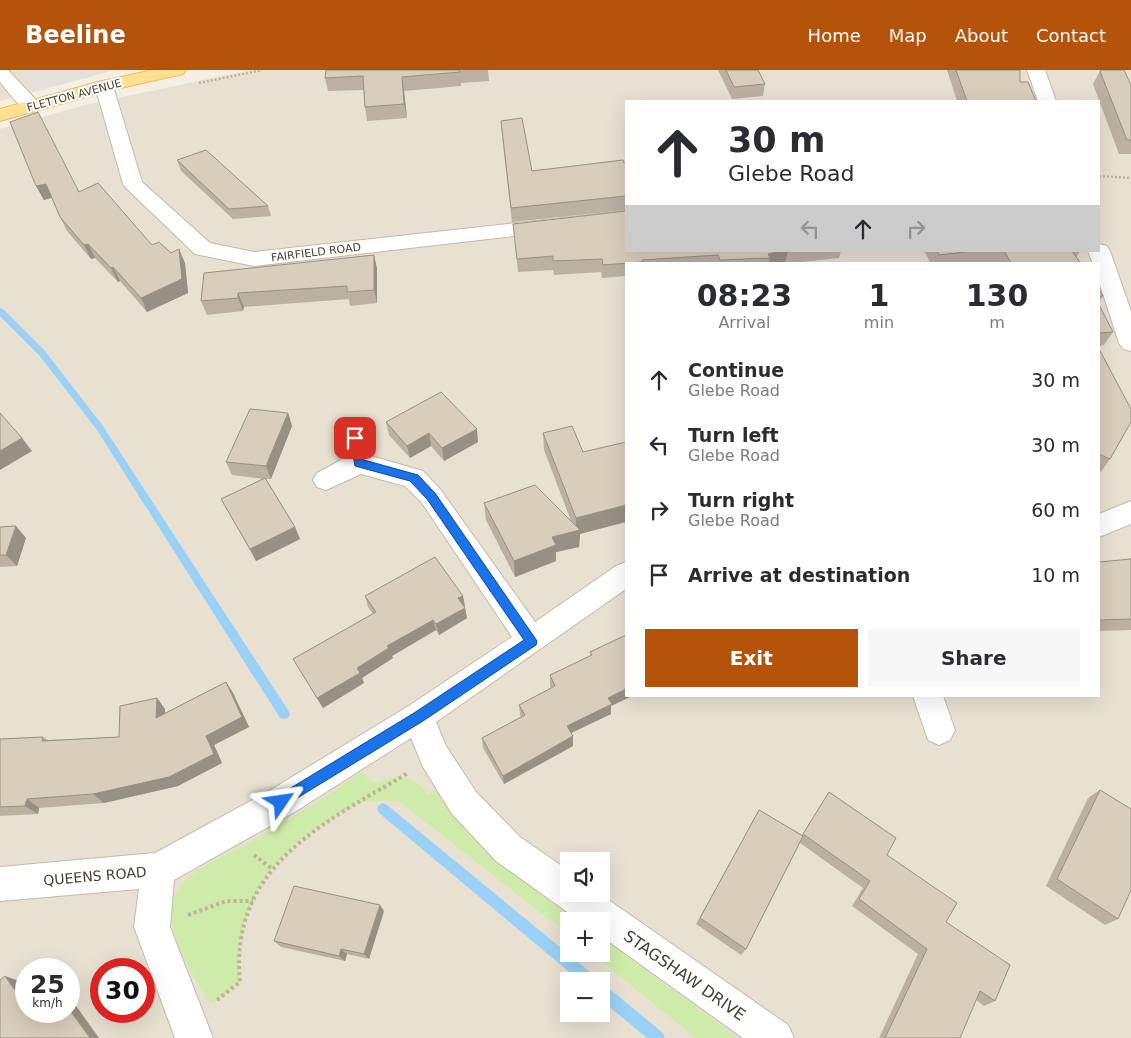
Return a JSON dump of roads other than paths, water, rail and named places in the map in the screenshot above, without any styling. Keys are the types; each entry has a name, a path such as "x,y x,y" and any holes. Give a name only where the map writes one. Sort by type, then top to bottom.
{"main road":[{"name":"FLETTON AVENUE","path":"0,115 104,86 177,70"}],"street":[{"path":"1036,70 1047,100"},
{"path":"0,72 32,106"},
{"name":"FAIRFIELD ROAD","path":"104,86 133,184 204,249 254,259 625,217"},
{"path":"1099,252 1131,343"},
{"path":"326,480 357,450 414,478 431,496 531,641"},
{"path":"1100,526 1131,512"},
{"name":"QUEENS ROAD","path":"0,884 158,870 281,802 418,717 625,575"},
{"path":"928,697 938,730"},
{"name":"STAGSHAW DRIVE","path":"418,717 434,756 464,803 508,849 560,886"},
{"path":"158,870 152,927 194,1038"},
{"name":"STAGSHAW DRIVE","path":"583,902 775,1038"}],"waterway":[{"path":"0,311 42,353 100,428 284,714"},
{"path":"383,809 579,972"},
{"path":"610,998 658,1038"}]}
